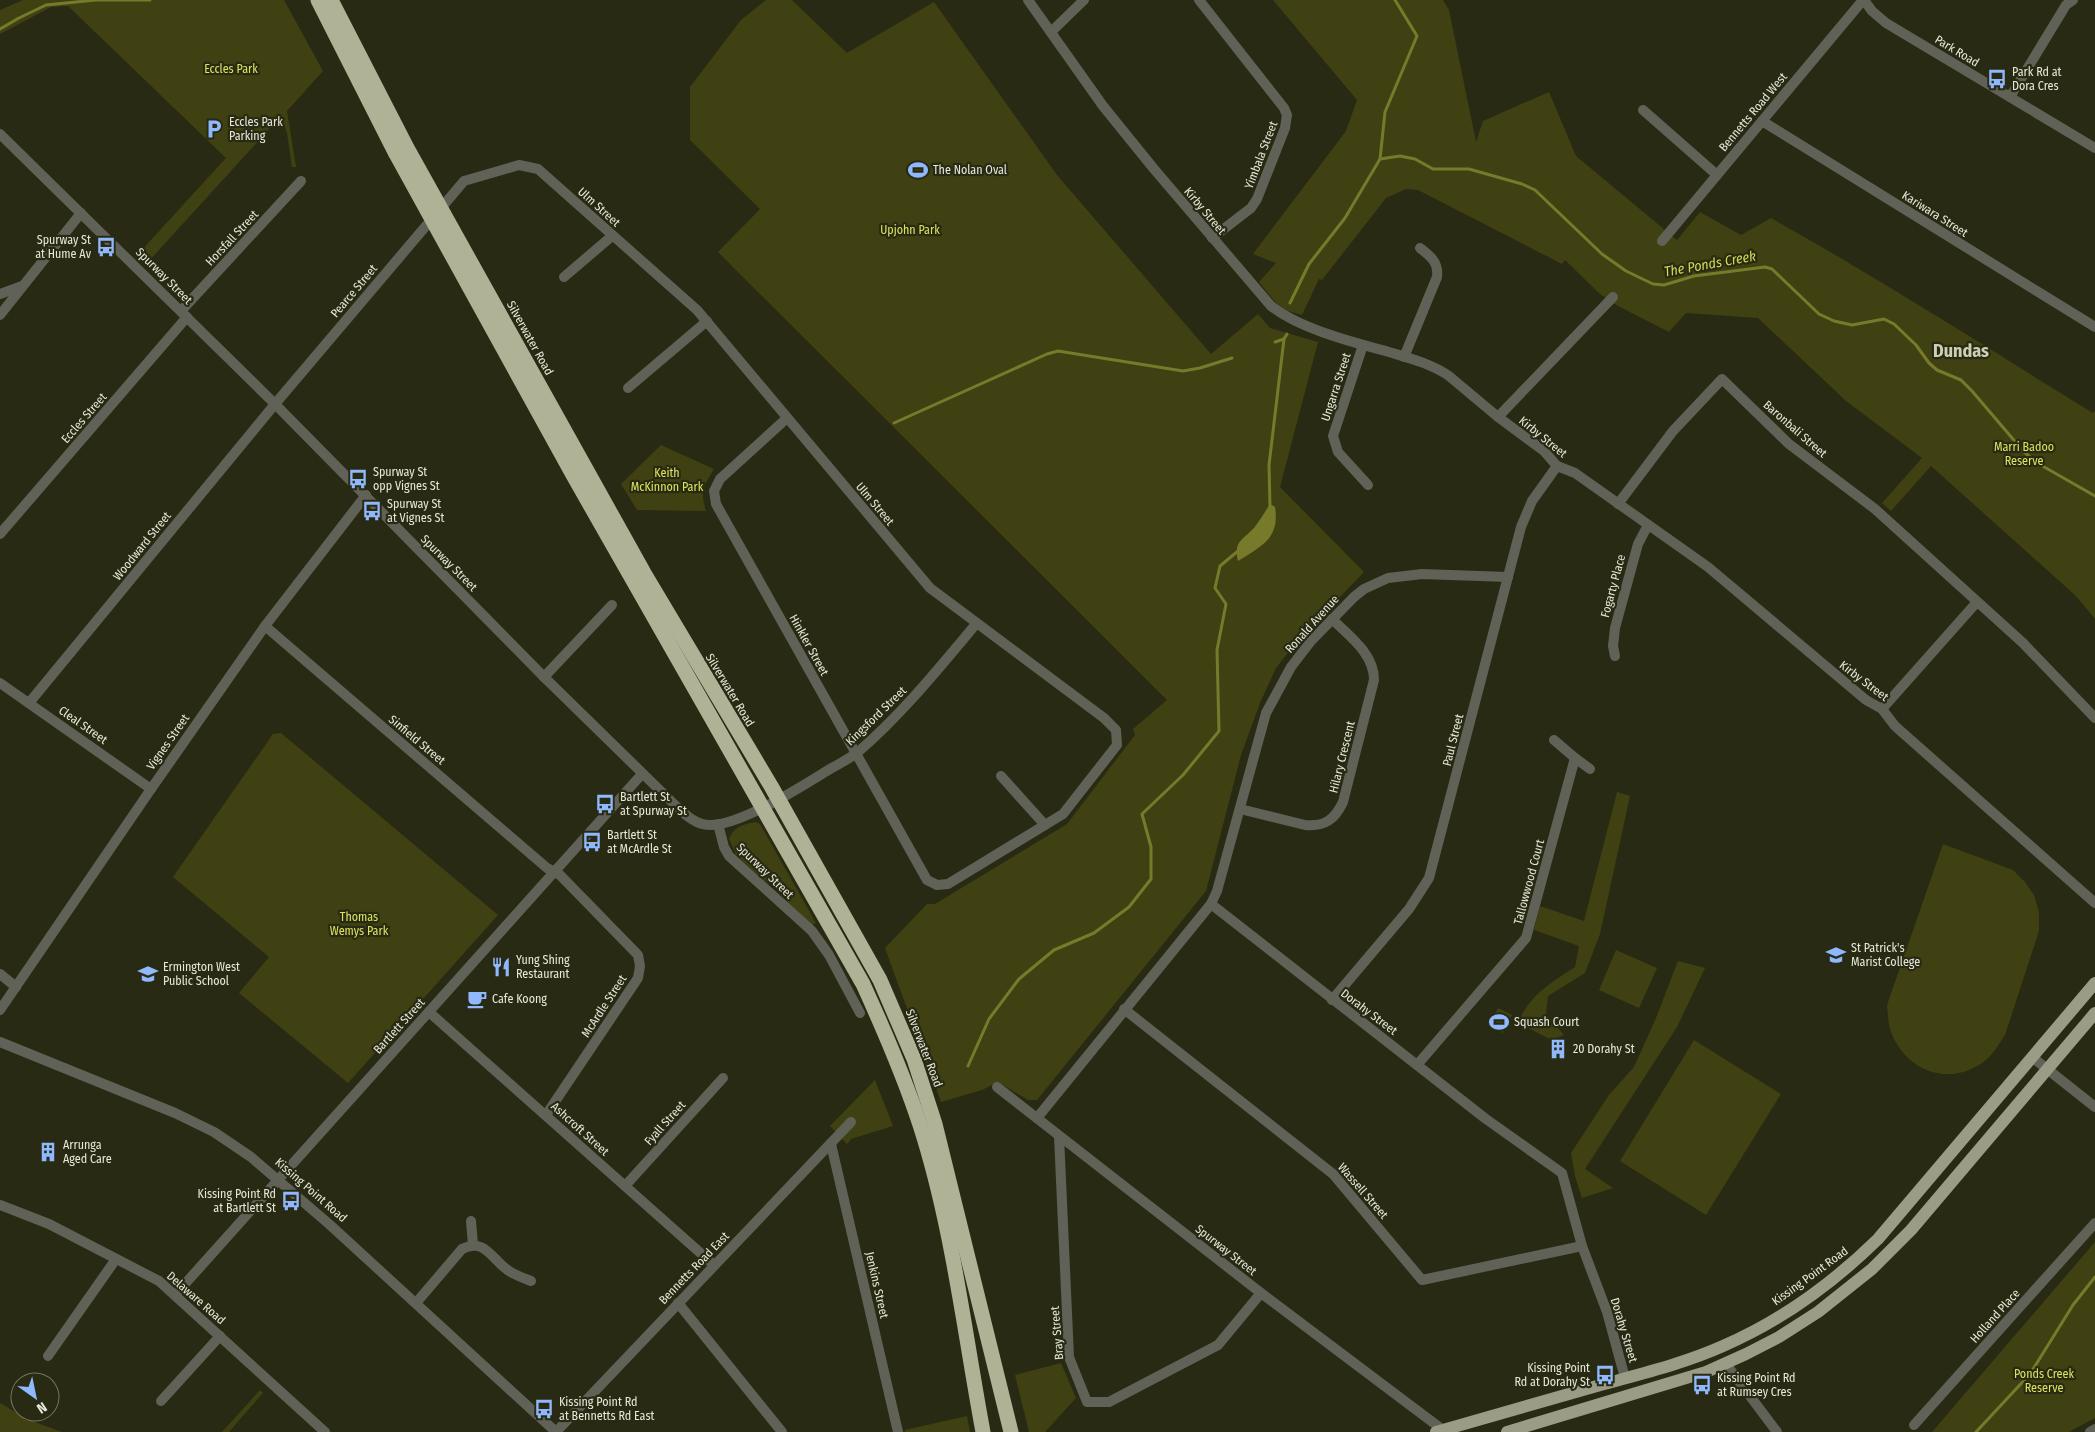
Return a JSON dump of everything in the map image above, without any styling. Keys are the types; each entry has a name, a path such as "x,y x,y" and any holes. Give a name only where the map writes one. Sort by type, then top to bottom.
{"highway":[{"name":"Silverwater Road","path":"323,1 644,573 779,799 868,958 914,1059 944,1158 1011,1432"},
{"name":"Silverwater Road","path":"323,1 396,154 487,314 573,475 863,984 891,1044 917,1116 944,1219 982,1432"}],"main road":[{"name":"Kissing Point Road","path":"1440,1431 1689,1359 1738,1339 1791,1309 1842,1272 1878,1239 2095,983"},
{"path":"1507,1432 1685,1379 1726,1364 1794,1328 1841,1295 1872,1269 1911,1230 2095,1013"}],"street":[{"name":"Kirby Street","path":"1028,0 1103,106 1212,238 1263,298 1278,312 1295,321 1442,371 1498,418 1544,451 1557,466 1575,473 1708,567 1866,700 1882,709 1895,726 2095,903"},
{"path":"1051,32 1084,0"},
{"name":"Yimbala Street","path":"1199,0 1284,108 1287,115 1286,128 1257,199 1251,208 1212,238"},
{"name":"Park Road","path":"1864,0 1872,11 1886,23 2095,148"},
{"name":"Bennetts Road West","path":"1662,241 1864,0"},
{"path":"2010,97 2067,2"},
{"path":"1643,110 1717,175"},
{"name":"Kariwara Street","path":"1762,120 2095,327"},
{"name":"Spurway Street","path":"0,134 275,404 642,774 688,818 701,824 718,824 724,847 729,856 822,943 860,1013"},
{"name":"Ulm Street","path":"452,195 464,181 519,165 538,169 697,310 930,588 1104,718 1116,730 1117,745 1063,814 948,884"},
{"name":"Horsfall Street","path":"184,314 301,181"},
{"name":"Pearce Street","path":"275,404 452,195"},
{"path":"0,315 81,213"},
{"path":"564,277 612,236"},
{"path":"1404,357 1438,270 1433,258 1420,248"},
{"path":"0,294 22,286"},
{"path":"1498,418 1613,297"},
{"name":"Eccles Street","path":"0,534 184,314"},
{"path":"628,388 707,321"},
{"name":"Ungarra Street","path":"1363,345 1333,436 1338,452 1368,485"},
{"name":"Baronbali Street","path":"1618,504 1673,431 1722,379 1789,444 1875,509 2022,643 2095,718"},
{"name":"Woodward Street","path":"29,703 275,404"},
{"name":"Hinkler Street","path":"787,418 720,479 714,491 716,504 927,880 937,885 948,884"},
{"name":"Paul Street","path":"1332,1000 1409,909 1429,878 1526,515 1532,501 1557,466"},
{"name":"Vignes Street","path":"0,1010 265,626 366,495"},
{"name":"Fogarty Place","path":"1615,656 1613,646 1615,628 1640,538 1648,525"},
{"name":"Ronald Avenue","path":"1211,904 1217,891 1266,713 1291,667 1311,641 1364,588 1388,578 1422,574 1508,577"},
{"path":"1882,709 1977,602"},
{"path":"544,677 612,605"},
{"name":"Hilary Crescent","path":"1240,809 1316,826 1332,819 1343,802 1374,680 1374,670 1365,652 1332,618"},
{"name":"Kingsford Street","path":"718,824 779,799 856,754 912,699 976,624"},
{"name":"Sinfield Street","path":"265,626 554,872"},
{"name":"Cleal Street","path":"0,683 151,789"},
{"path":"1554,740 1590,769"},
{"name":"Tallowwood Court","path":"1417,1065 1526,938 1575,758"},
{"name":"Bartlett Street","path":"175,1295 642,774"},
{"path":"1001,776 1045,825"},
{"name":"McArdle Street","path":"546,1115 638,978 640,966 638,955 629,944 560,875 554,872"},
{"path":"1037,1118 1211,904"},
{"name":"Dorahy Street","path":"1211,904 1486,1119 1562,1173 1582,1246 1607,1312 1625,1378"},
{"path":"0,974 16,987"},
{"name":"Wassell Street","path":"1124,1010 1333,1174 1422,1280 1582,1246"},
{"name":"Ashcroft Street","path":"429,1012 714,1265"},
{"name":"Kissing Point Road","path":"0,1042 194,1122 214,1132 248,1155 416,1303 556,1432"},
{"path":"2032,1057 2095,1107"},
{"name":"Fyall Street","path":"625,1186 723,1078"},
{"name":"Spurway Street","path":"997,1087 1440,1431"},
{"name":"Bennetts Road East","path":"556,1432 850,1122"},
{"name":"Bray Street","path":"1059,1136 1069,1357 1086,1402 1109,1402 1218,1345 1261,1293"},
{"name":"Jenkins Street","path":"831,1144 898,1432"},
{"name":"Delaware Road","path":"0,1205 49,1224 159,1282 325,1432"},
{"path":"472,1221 473,1245"},
{"name":"Holland Place","path":"1914,1425 2095,1224"},
{"path":"416,1303 462,1249 473,1245 484,1248 508,1271 531,1281"},
{"path":"48,1356 116,1259"},
{"path":"678,1303 782,1432"},
{"path":"161,1401 220,1336"},
{"path":"1726,1364 1777,1432"},
{"path":"2090,1432 2095,1429"}],"green space":[{"name":"Eccles Park","path":"23,0 284,0 323,71 287,111 296,167 292,167 287,133 281,116 148,262 139,253 226,158 68,6 51,7 0,34 0,10"},
{"name":"Upjohn Park","path":"766,0 792,0 847,53 934,2 1057,175 1211,354 1258,314 1270,328 1318,342 1280,487 1364,572 1294,645 1276,668 1260,703 1241,755 1206,891 1037,1100 1028,1100 998,1082 982,1090 941,1102 885,948 927,904 935,904 1067,824 1135,735 1133,729 1167,700 718,252 760,209 690,140 690,87 741,20"},
{"name":"Marri Badoo Reserve","path":"1273,0 1443,0 1449,10 1476,142 1483,121 1549,92 1576,156 1677,240 1700,212 1741,235 1771,218 1893,289 2093,413 2095,411 2095,619 2076,596 1931,466 1891,511 1882,503 1922,458 1846,401 1758,318 1686,313 1669,332 1618,306 1600,294 1565,260 1562,264 1418,190 1406,189 1386,198 1322,280 1319,279 1302,315 1281,309 1259,282 1276,263 1253,254 1346,131 1357,100"},
{"name":"Keith McKinnon Park","path":"661,445 714,469 707,480 703,494 706,511 637,510 621,484"},
{"name":"Thomas Wemys Park","path":"281,733 498,915 348,1083 239,993 269,957 173,877 273,734"},
{"path":"1617,792 1630,796 1600,934 1585,973 1548,996 1546,1014 1564,1035 1552,1040 1518,1023 1528,1005 1542,990 1575,967 1579,946 1534,930 1540,906 1584,921"},
{"path":"756,822 760,824 816,923 812,925 788,904 782,883 768,883 736,855 729,839 731,835 740,827"},
{"path":"1943,844 2013,870 2034,895 2039,912 2039,931 2005,1035 1986,1060 1958,1073 1945,1074 1931,1072 1918,1066 1907,1057 1898,1046 1891,1032 1887,1005"},
{"path":"1616,950 1657,968 1639,1008 1599,990"},
{"path":"1678,961 1705,968 1677,1027 1585,1169 1613,1188 1582,1198 1575,1176 1571,1153 1609,1095 1634,1067 1656,1018"},
{"name":"Squash Court","path":"1498,1008 1512,1015 1503,1033 1488,1026"},
{"path":"1694,1040 1781,1094 1706,1215 1620,1161"},
{"path":"875,1080 893,1126 851,1139 847,1144 830,1126"},
{"name":"Ponds Creek Reserve","path":"2095,1242 2095,1418 2069,1432 1932,1432"},
{"path":"1061,1363 1076,1398 1045,1432 1029,1432 1015,1375"},
{"path":"260,1390 263,1393 229,1432 222,1432"},
{"path":"0,1403 10,1409 10,1422 34,1422 62,1432 0,1432"},
{"path":"967,1416 970,1432 905,1432 905,1430"}],"shaded area":[{"path":"1270,504 1275,507 1276,518 1272,534 1261,546 1238,561 1238,545 1254,528"}],"waterway":[{"path":"0,29 46,5 96,0 150,0"},
{"name":"The Ponds Creek","path":"1395,0 1417,36 1385,112 1380,159 1400,156 1415,159 1433,169 1469,169 1522,184 1535,190 1602,254 1626,271 1653,284 1664,285 1694,276 1765,267 1772,269 1819,314 1834,321 1852,325 1884,319 1894,324 1916,345 1929,363 1937,370 1961,380 2024,452 2039,464 2095,496"},
{"path":"1290,303 1309,264 1345,218 1380,159"},
{"path":"1270,507 1269,465 1284,339 1287,334"},
{"path":"1275,342 1284,339"},
{"path":"894,423 1047,354 1058,351 1183,371 1232,358"},
{"path":"968,1066 989,1019 1019,979 1054,950 1094,933 1129,907 1151,879 1151,847 1142,814 1183,775 1219,731 1217,650 1226,604 1215,588 1220,566 1238,551"},
{"name":"The Ponds Creek","path":"1976,1432 2030,1374 2073,1305 2095,1277"}],"place":[{"name":"Park Rd at Dora Cres","path":"1997,79"},
{"name":"Eccles Park Parking","path":"214,129"},
{"name":"The Nolan Oval","path":"918,170"},
{"name":"Spurway St at Hume Av","path":"106,247"},
{"name":"Spurway St opp Vignes St","path":"358,479"},
{"name":"Spurway St at Vignes St","path":"372,511"},
{"name":"Bartlett St at Spurway St","path":"605,804"},
{"name":"Bartlett St at McArdle St","path":"592,842"},
{"name":"St Patrick's Marist College","path":"1836,955"},
{"name":"Yung Shing Restaurant","path":"501,967"},
{"name":"Ermington West Public School","path":"148,974"},
{"name":"Cafe Koong","path":"477,999"},
{"name":"Squash Court","path":"1499,1022"},
{"name":"20 Dorahy St","path":"1558,1049"},
{"name":"Arrunga Aged Care","path":"48,1152"},
{"name":"Kissing Point Rd at Bartlett St","path":"291,1201"},
{"name":"Kissing Point Rd at Dorahy St","path":"1605,1375"},
{"name":"Kissing Point Rd at Rumsey Cres","path":"1702,1385"},
{"name":"Kissing Point Rd at Bennetts Rd East","path":"544,1409"}],"district":[{"name":"Dundas","path":"1961,351"}]}
